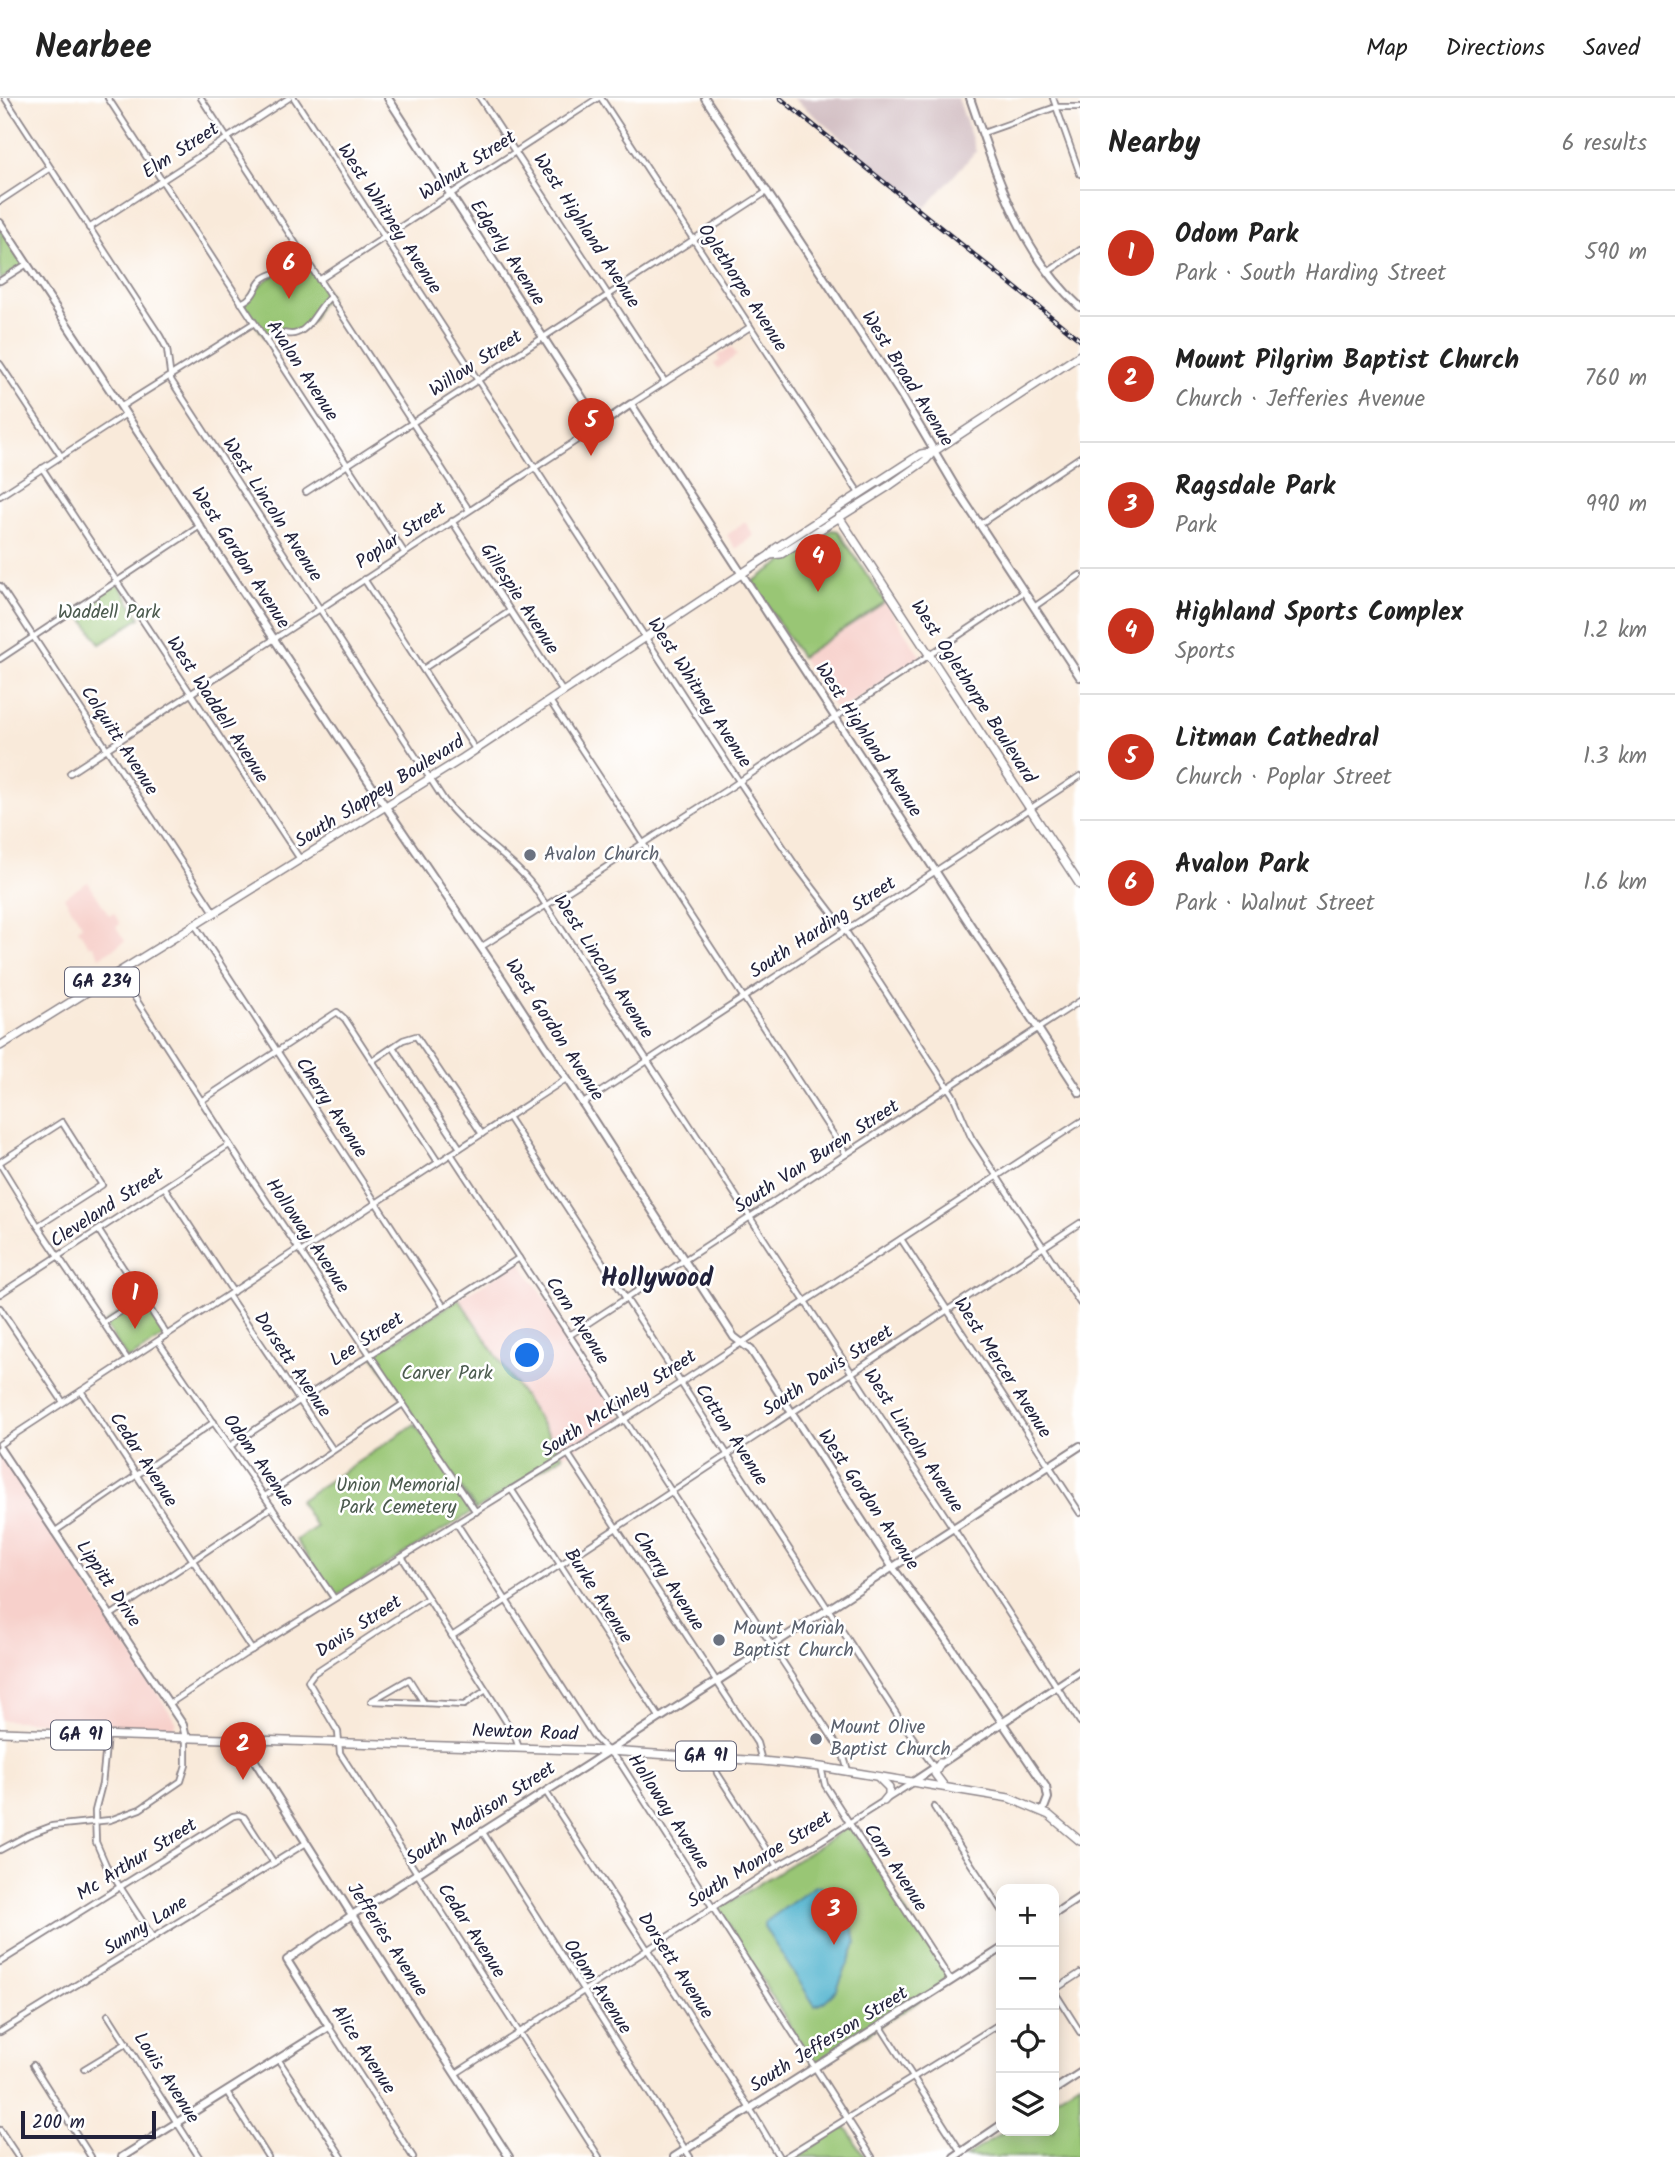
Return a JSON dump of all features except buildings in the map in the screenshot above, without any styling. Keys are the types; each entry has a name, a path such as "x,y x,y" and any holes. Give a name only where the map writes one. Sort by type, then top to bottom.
{"main road":[{"path":"933,452 1080,355"},
{"name":"South Slappey Boulevard","path":"0,1046 476,750 646,639 845,502 921,454 933,452"},
{"name":"South Slappey Boulevard","path":"770,555 781,554 926,460 933,452"},
{"path":"821,518 839,517 845,502"},
{"name":"West Oglethorpe Boulevard","path":"839,517 1080,885"},
{"name":"Newton Road","path":"0,1732 715,1757 821,1767 945,1787 1010,1798 1043,1811"},
{"path":"937,1765 935,1774 945,1787"},
{"path":"875,1776 889,1788 889,1795 884,1801"},
{"name":"GA 91","path":"1043,1811 1080,1842"}],"street":[{"name":"West Lincoln Avenue","path":"5,98 160,336 167,349 169,374 180,395 430,779 463,823 512,862 534,887 1080,1722"},
{"name":"Avalon Avenue","path":"108,98 404,552"},
{"path":"201,98 469,510"},
{"name":"Elm Street","path":"89,228 291,98"},
{"name":"West Whitney Avenue","path":"291,98 385,237 739,781 794,863 845,930 948,1088 965,1126 1080,1303"},
{"name":"Edgerly Avenue","path":"388,98 600,425"},
{"name":"West Highland Avenue","path":"480,98 665,382"},
{"name":"Walnut Street","path":"319,280 600,98"},
{"name":"Oglethorpe Avenue","path":"600,98 859,493"},
{"name":"West Broad Avenue","path":"705,98 900,393 933,452 1080,677"},
{"path":"970,98 1018,224 1047,272 1080,307"},
{"path":"1053,98 1080,174"},
{"path":"983,133 1056,107 1080,107"},
{"path":"0,201 50,167"},
{"name":"Willow Street","path":"306,492 768,191"},
{"name":"West Gordon Avenue","path":"0,223 481,947 734,1337 751,1350 893,1568 943,1635 1046,1787 1048,1798 1043,1811"},
{"path":"1047,272 1080,250"},
{"path":"241,303 255,293 259,282 264,278 279,271 296,268 307,261"},
{"path":"0,281 27,264"},
{"path":"265,340 282,333 294,334 303,330 312,321 320,305 330,297"},
{"path":"122,406 254,323"},
{"name":"Poplar Street","path":"69,773 750,327"},
{"path":"0,364 61,456"},
{"name":"West Highland Avenue","path":"631,404 1080,1093"},
{"path":"0,496 127,413"},
{"path":"980,524 1080,457"},
{"name":"West Waddell Avenue","path":"43,468 300,860"},
{"name":"Gillespie Avenue","path":"452,521 564,692"},
{"path":"0,659 201,526"},
{"path":"1034,607 1080,575"},
{"path":"364,579 476,750"},
{"name":"Colquitt Avenue","path":"0,586 214,913"},
{"path":"481,947 739,781 1024,592"},
{"path":"423,669 510,611"},
{"path":"550,701 846,1154"},
{"name":"South Harding Street","path":"582,1104 1080,776"},
{"name":"Cherry Avenue","path":"195,925 444,1307"},
{"name":"Holloway Avenue","path":"119,972 229,1145 476,1512"},
{"name":"South Van Buren Street","path":"569,1335 1080,1001"},
{"path":"201,1101 337,1012 342,1015 438,1162"},
{"path":"372,1061 416,1036 482,1134"},
{"path":"393,1047 460,1148"},
{"path":"0,1444 230,1293 376,1203 566,1079"},
{"name":"Cotton Avenue","path":"508,1117 899,1718 937,1765"},
{"path":"38,1226 102,1185 62,1122 0,1163 38,1226 128,1360"},
{"name":"South McKinley Street","path":"169,1704 334,1598 625,1419 1080,1122"},
{"name":"Cleveland Street","path":"0,1294 229,1145"},
{"name":"Corn Avenue","path":"451,1154 843,1754 848,1772"},
{"name":"Dorsett Avenue","path":"165,1188 299,1401 333,1450"},
{"name":"South Davis Street","path":"452,1636 1080,1223"},
{"path":"99,1231 167,1335"},
{"name":"West Mercer Avenue","path":"901,1239 1080,1513"},
{"name":"Lee Street","path":"230,1446 519,1258"},
{"path":"103,1323 143,1297"},
{"path":"0,1308 63,1402"},
{"name":"Odom Avenue","path":"158,1341 334,1598"},
{"name":"Cedar Avenue","path":"80,1391 252,1650"},
{"path":"265,1496 403,1404"},
{"path":"54,1532 214,1422"},
{"name":"South Madison Street","path":"287,1960 352,1915 609,1752 1080,1446"},
{"name":"Lippitt Drive","path":"0,1449 183,1725 186,1738"},
{"name":"Cherry Avenue","path":"568,1454 757,1744 762,1761"},
{"name":"Burke Avenue","path":"511,1489 660,1718"},
{"path":"111,1615 272,1507"},
{"name":"Holloway Avenue","path":"457,1524 595,1738 621,1764 872,2157"},
{"path":"402,1557 514,1734 519,1749"},
{"name":"Davis Street","path":"308,1681 314,1673 428,1598"},
{"name":"South Monroe Street","path":"455,2074 777,1866 850,1823 1080,1671"},
{"path":"424,1703 409,1679 371,1701 424,1703 464,1704 486,1690"},
{"name":"Cedar Avenue","path":"308,1681 338,1732 340,1753 599,2157"},
{"path":"107,1736 94,1834 99,1851 153,1938"},
{"path":"0,1841 2,1848 52,1826 110,1820 128,1815 178,1784 184,1776 186,1765 186,1738"},
{"name":"Jefferies Avenue","path":"241,1739 509,2157"},
{"path":"715,1757 717,1773 777,1866"},
{"name":"Corn Avenue","path":"821,1767 825,1785 951,1981"},
{"name":"Dorsett Avenue","path":"546,1791 779,2157"},
{"path":"934,1807 996,1902"},
{"name":"Mc Arthur Street","path":"0,1962 239,1815 248,1822 274,1863"},
{"name":"Odom Avenue","path":"482,1831 690,2157"},
{"name":"Sunny Lane","path":"0,2032 306,1843"},
{"path":"1059,1911 1080,1897"},
{"name":"South Jefferson Street","path":"674,2157 996,1952"},
{"name":"Alice Avenue","path":"287,1960 413,2157"},
{"path":"1059,1988 1080,1973"},
{"path":"1059,1999 1080,2032"},
{"name":"Louis Avenue","path":"108,2015 200,2157"},
{"path":"122,2157 329,2026"},
{"path":"785,2157 996,2026"},
{"path":"881,2027 961,2152"},
{"path":"84,2069 127,2043"},
{"path":"278,2059 342,2157"},
{"path":"33,2065 92,2157"},
{"path":"1059,2087 1080,2073"},
{"path":"227,2092 268,2157"},
{"path":"954,2157 996,2128"},
{"path":"0,2130 18,2157"}],"shaded area":[{"path":"793,98 958,98 976,151 926,207"},
{"path":"731,347 737,355 718,369 714,364 720,360 717,356"},
{"path":"745,522 754,535 736,549 727,535"},
{"path":"885,602 921,657 837,712 801,657"},
{"path":"88,882 109,915 114,913 120,924 116,927 125,941 100,957 78,929 82,925 64,897"},
{"path":"520,1261 622,1419 563,1456 459,1299"},
{"path":"0,1451 176,1722 173,1728 0,1720"}],"green space":[{"path":"0,226 25,264 0,280"},
{"path":"306,262 330,297 320,304 312,320 298,332 281,332 266,339 242,304 271,277"},
{"path":"831,530 838,531 885,602 801,657 752,582"},
{"name":"Waddell Park","path":"118,583 140,618 100,644 77,609"},
{"path":"142,1298 166,1335 128,1360 104,1323"},
{"name":"Carver Park","path":"459,1299 563,1456 476,1510 373,1355"},
{"name":"Union Memorial Park Cemetery","path":"415,1424 474,1511 335,1597 296,1540 316,1527 299,1501"},
{"path":"849,1824 951,1981 815,2067 719,1909 835,1836"},
{"path":"1080,2082 1080,2157 965,2157 997,2136 1059,2136 1059,2096"},
{"path":"845,2126 865,2157 796,2157"}],"water":[{"path":"815,1886 827,1890 854,1930 856,1944 837,1990 823,2003 815,2006 764,1923"}],"railway":[{"path":"780,98 1080,340"}],"place":[{"name":"Avalon Park","path":"289,299"},
{"name":"Litman Cathedral","path":"591,456"},
{"name":"Highland Sports Complex","path":"818,592"},
{"name":"Avalon Church","path":"530,855"},
{"name":"Odom Park","path":"135,1329"},
{"name":"Mount Moriah Baptist Church","path":"719,1640"},
{"name":"Mount Olive Baptist Church","path":"816,1739"},
{"name":"Mount Pilgrim Baptist Church","path":"243,1780"},
{"name":"Ragsdale Park","path":"834,1945"}],"district":[{"name":"Hollywood","path":"657,1279"}]}
